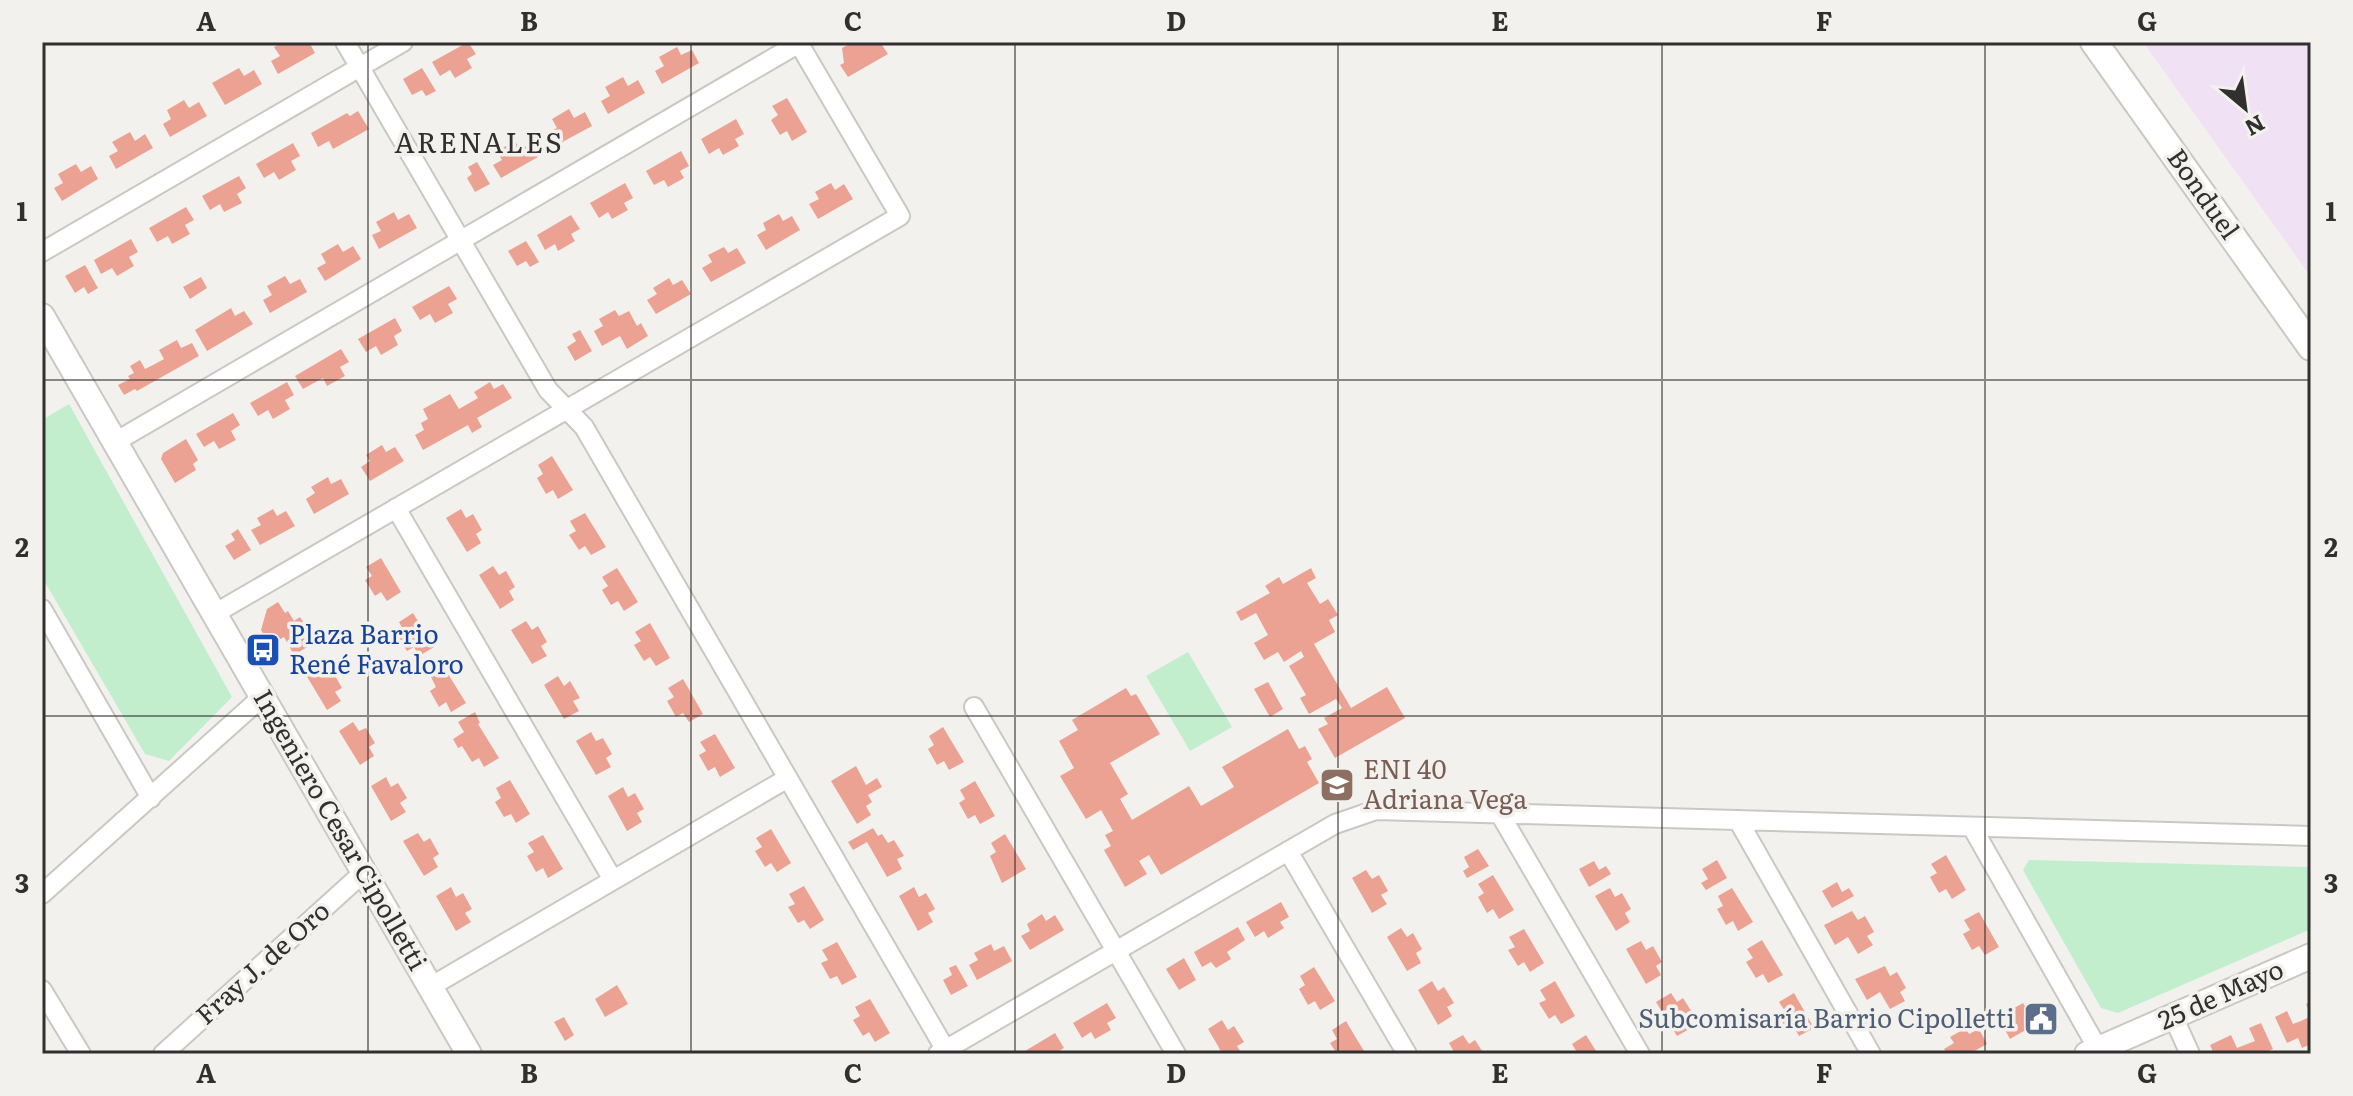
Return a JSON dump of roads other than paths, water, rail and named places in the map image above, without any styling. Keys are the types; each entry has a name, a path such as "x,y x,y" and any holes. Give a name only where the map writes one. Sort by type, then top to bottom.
{"main road":[{"name":"Bonduel","path":"2094,42 2311,347"}],"street":[{"path":"345,42 548,390 584,427 944,1053 1288,851 1345,819 1376,810 2311,836"},
{"path":"42,252 403,42"},
{"path":"115,442 799,42 900,216 214,614"},
{"name":"Ingeniero Cesar Cipolletti","path":"42,316 469,1054"},
{"path":"396,508 613,880"},
{"path":"42,609 151,798"},
{"path":"42,894 262,697"},
{"path":"974,707 1176,1054"},
{"path":"430,987 788,778"},
{"path":"1500,814 1640,1054"},
{"path":"1738,820 1871,1054"},
{"path":"1972,827 2093,1052"},
{"path":"1288,851 1407,1054"},
{"name":"Fray J. de Oro","path":"163,1054 364,872"},
{"name":"25 de Mayo","path":"2093,1052 2311,956"},
{"path":"42,990 81,1054"},
{"path":"2173,1016 2190,1054"}],"place":[{"name":"Plaza Barrio René Favaloro","path":"263,650"},
{"name":"ENI 40 Adriana Vega","path":"1337,785"},
{"name":"Subcomisaría Barrio Cipolletti","path":"2041,1019"}],"district":[{"name":"ARENALES","path":"479,143"}]}
